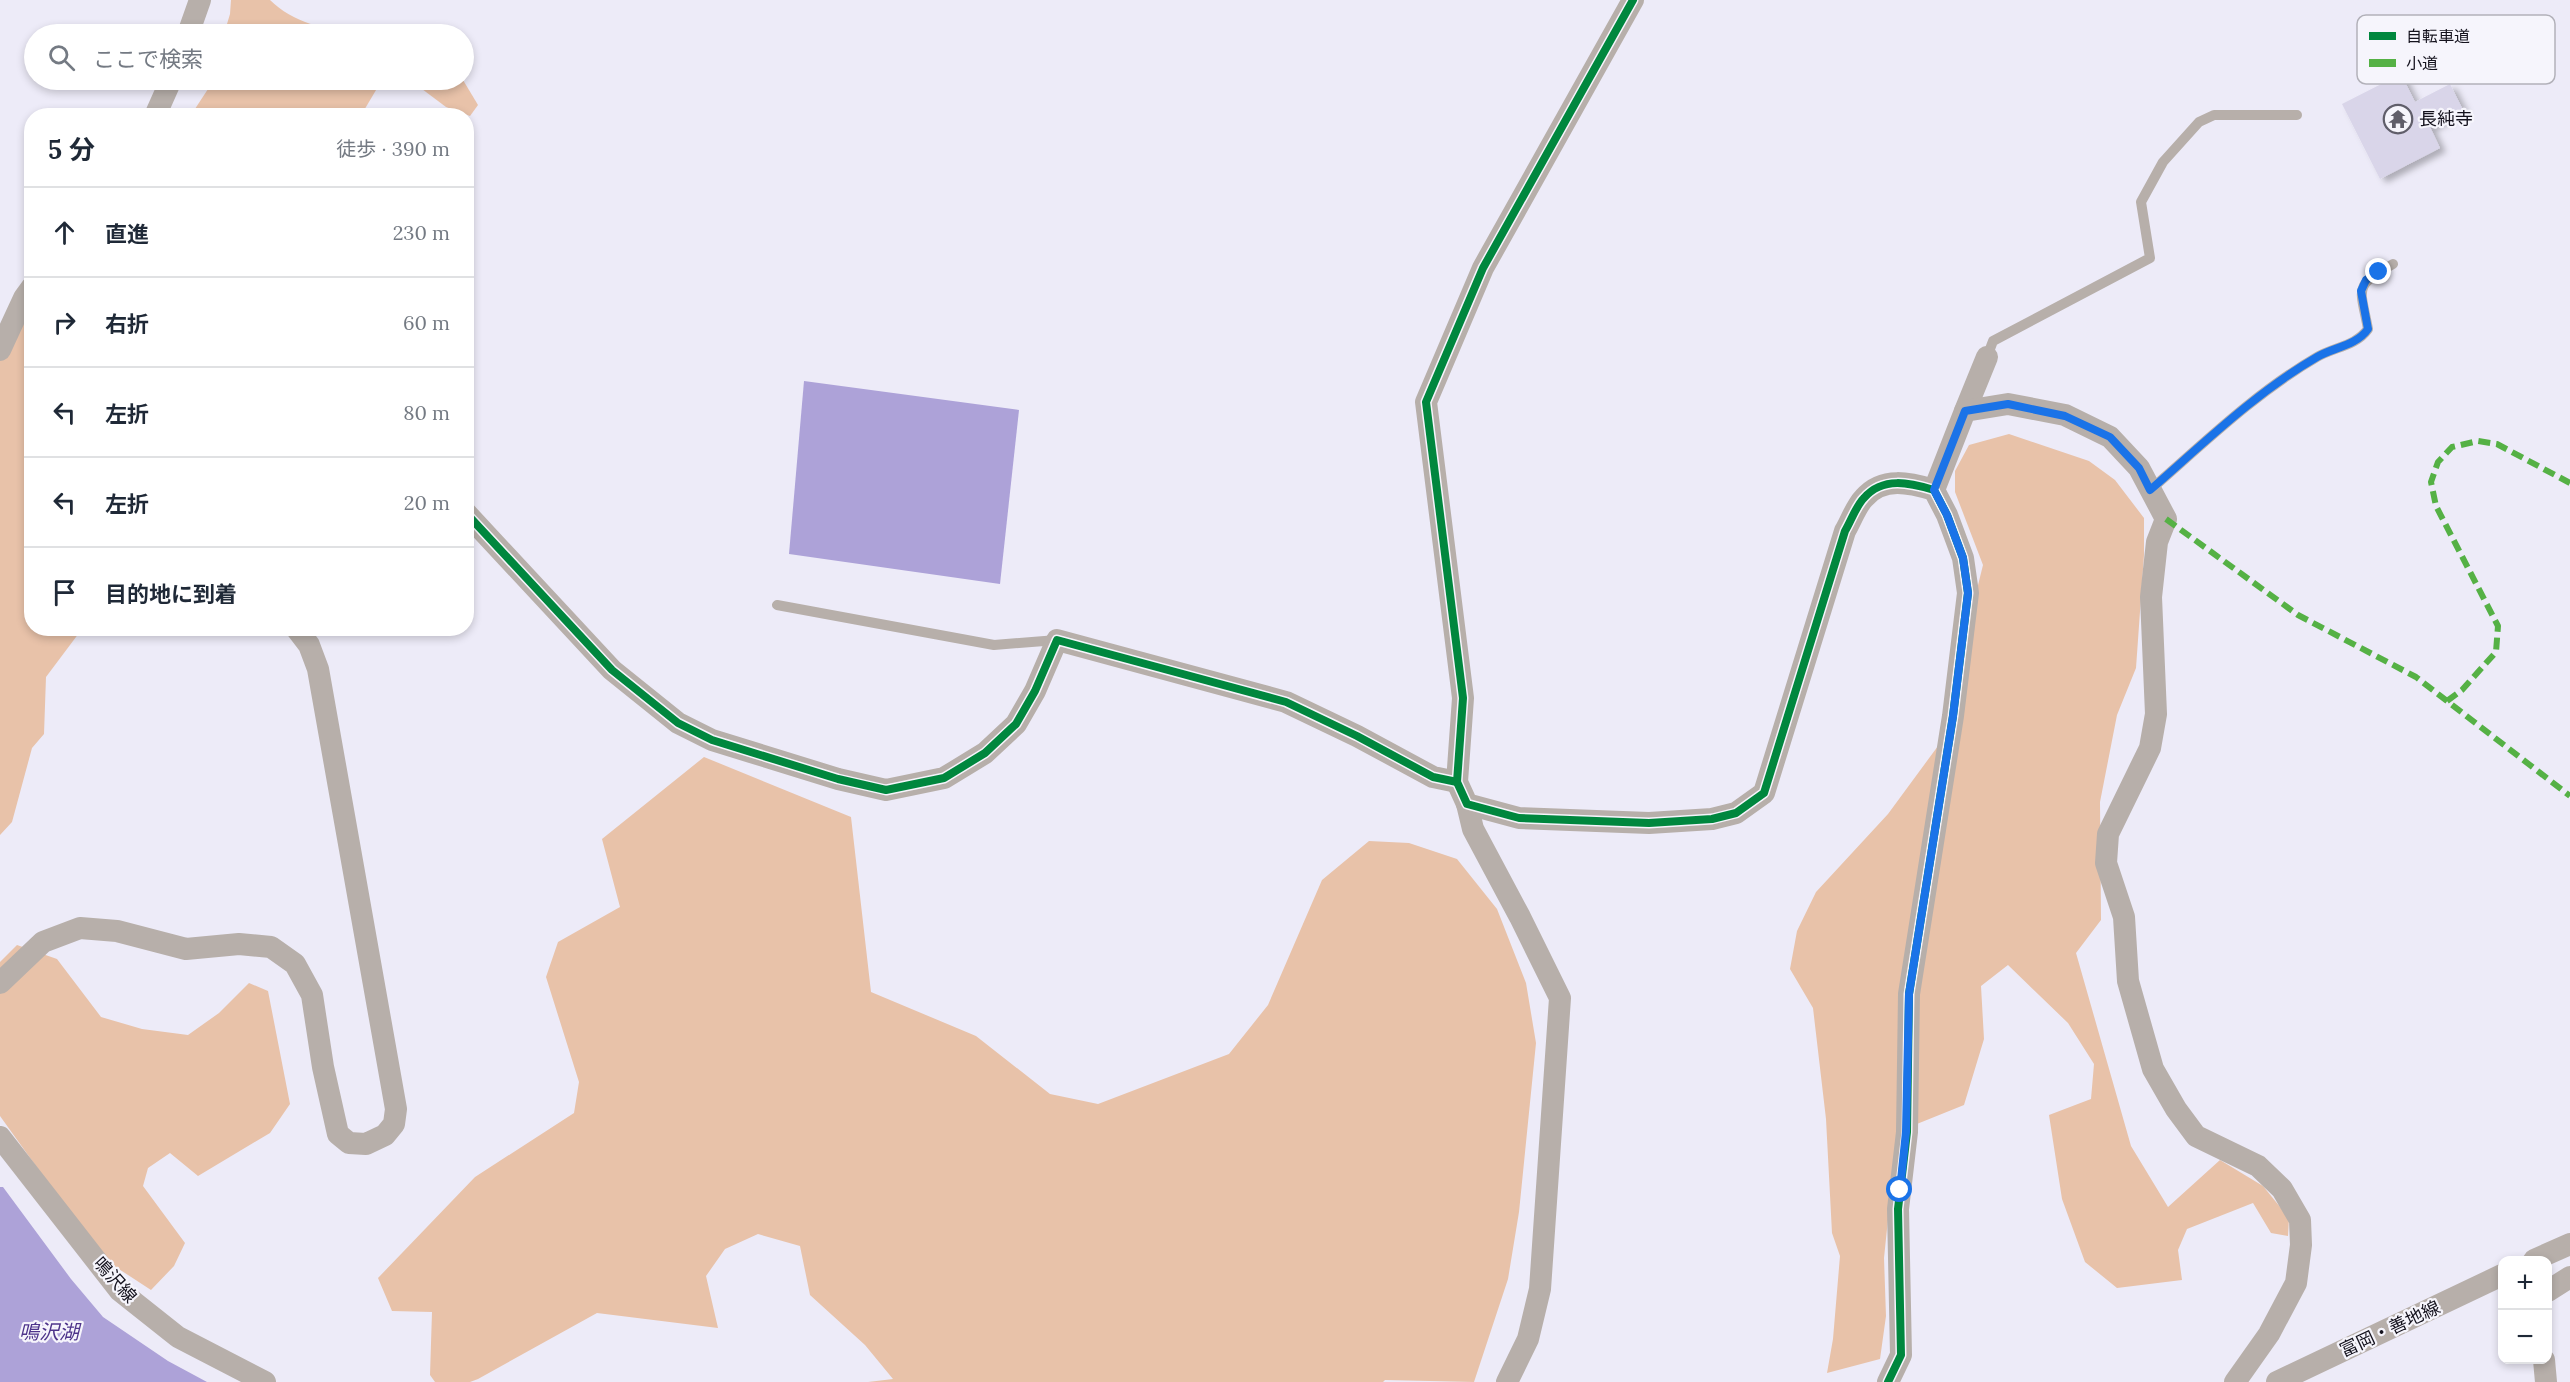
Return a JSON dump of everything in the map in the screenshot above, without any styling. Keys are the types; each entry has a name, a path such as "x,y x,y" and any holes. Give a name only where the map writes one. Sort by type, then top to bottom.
{"street":[{"path":"192,24 200,0"},
{"path":"1507,1382 1528,1339 1540,1289 1560,998 1473,829 1467,804 1457,782 1463,698 1426,402 1482,268 1633,0"},
{"path":"159,108 167,90"},
{"path":"0,350 24,298"},
{"path":"1934,490 1987,357"},
{"path":"1965,411 2008,404 2065,416 2110,437 2139,468 2166,519 2157,542 2151,597 2156,714 2150,748 2108,834 2106,863 2124,917 2128,981 2153,1069 2176,1109 2196,1136 2258,1166 2282,1189 2300,1220 2301,1245 2296,1283 2269,1334 2235,1382"},
{"path":"1467,804 1519,818 1649,823 1712,819 1736,813 1753,803 1764,793 1845,531 1864,498 1881,484 1908,482 1934,490 1947,515 1963,558 1968,593 1953,716 1909,994 1906,1132 1898,1209 1901,1355 1888,1382"},
{"path":"474,522 612,670 678,723 712,740 838,778 886,790 944,778 985,753 1016,724 1035,691 1057,640 1286,702 1357,736 1433,777 1457,782"},
{"path":"0,983 43,942 80,928 117,931 186,949 239,944 271,947 295,964 312,995 323,1067 338,1134 349,1143 366,1144 385,1136 394,1124 396,1109 318,669 309,645 302,636"},
{"name":"鳴沢線","path":"0,1137 120,1291 178,1337 265,1382"},
{"path":"2543,1256 2570,1244"},
{"name":"富岡・善地線","path":"2277,1382 2498,1277"},
{"path":"2552,1288 2570,1277"},
{"path":"2544,1364 2546,1382"}],"lane":[{"path":"1987,357 1993,341 2150,258 2141,202 2163,162 2199,122 2214,115 2297,115"},
{"path":"2150,490 2266,389 2319,356 2361,339 2368,329 2361,291 2366,280 2393,264"},
{"path":"777,605 994,645 1057,640"}],"shaded area":[{"path":"231,0 270,0 299,20 310,24 227,24"},
{"path":"207,90 376,90 365,108 196,108"},
{"path":"423,90 469,90 478,105 474,110 474,108 446,107"},
{"path":"24,324 24,636 77,636 46,677 44,734 32,748 12,822 0,835 0,341"},
{"path":"2009,434 2089,461 2115,480 2144,518 2144,555 2136,668 2117,715 2100,802 2101,920 2076,953 2131,1146 2168,1207 2220,1160 2263,1186 2289,1218 2288,1236 2271,1233 2253,1203 2187,1229 2178,1250 2182,1280 2117,1288 2085,1262 2062,1199 2049,1115 2091,1099 2094,1064 2068,1023 2008,965 1981,986 1984,1039 1964,1105 1897,1132 1884,1258 1886,1316 1880,1359 1827,1373 1833,1339 1840,1256 1832,1233 1826,1119 1813,1008 1790,969 1797,931 1816,892 1888,814 1938,746 1983,565 1955,492 1955,471 1969,445"},
{"path":"704,757 851,817 871,992 976,1036 1050,1094 1098,1104 1229,1054 1268,1005 1322,880 1369,841 1409,843 1457,859 1497,909 1526,983 1536,1043 1519,1212 1508,1279 1474,1382 1385,1380 1383,1382 868,1382 893,1379 865,1345 810,1295 800,1246 758,1234 725,1249 706,1276 718,1328 597,1313 478,1379 470,1382 435,1382 430,1375 432,1312 392,1311 378,1278 475,1177 574,1113 579,1082 546,977 558,942 620,907 602,839"},
{"path":"17,945 57,959 101,1017 142,1029 188,1035 219,1013 249,983 268,991 290,1104 270,1133 198,1176 170,1153 148,1168 143,1186 185,1243 174,1266 151,1290 102,1258 0,1116 0,962"}],"water":[{"path":"804,381 1019,410 1000,584 789,554"},
{"name":"鳴沢湖","path":"0,1187 3,1187 71,1279 103,1317 168,1361 207,1382 0,1382"}],"building":[{"name":"長純寺","path":"2381,84 2406,84 2415,102 2450,84 2463,110 2430,127 2440,148 2380,179 2342,104"}],"marked path":[{"path":"2447,701 2462,690 2496,652 2498,626 2436,506 2431,482 2438,462 2452,447 2478,441 2497,444 2570,483"},
{"path":"2166,519 2298,615 2416,677 2570,796"}],"cycle path":[{"path":"1633,0 1483,268 1426,402 1463,698 1457,782 1467,804 1519,818 1649,823 1712,819 1736,813 1764,793 1845,531 1858,505 1871,491 1888,484 1916,485 1934,490 1947,515 1963,558 1968,593 1953,716 1909,994 1907,1132 1898,1209 1901,1355 1888,1382"},
{"path":"474,522 612,670 678,723 712,740 838,779 886,790 944,778 985,753 1016,724 1035,691 1057,640 1286,702 1357,736 1433,777 1457,782"}],"place":[{"name":"長純寺","path":"2398,119"}],"route":[{"path":"1900,1190 1906,1132 1909,994 1953,716 1968,593 1963,558 1947,515 1934,490 1965,411 2008,404 2065,416 2110,437 2139,468 2150,490 2266,389 2319,356 2361,339 2368,329 2361,291 2366,280 2379,272"}]}
